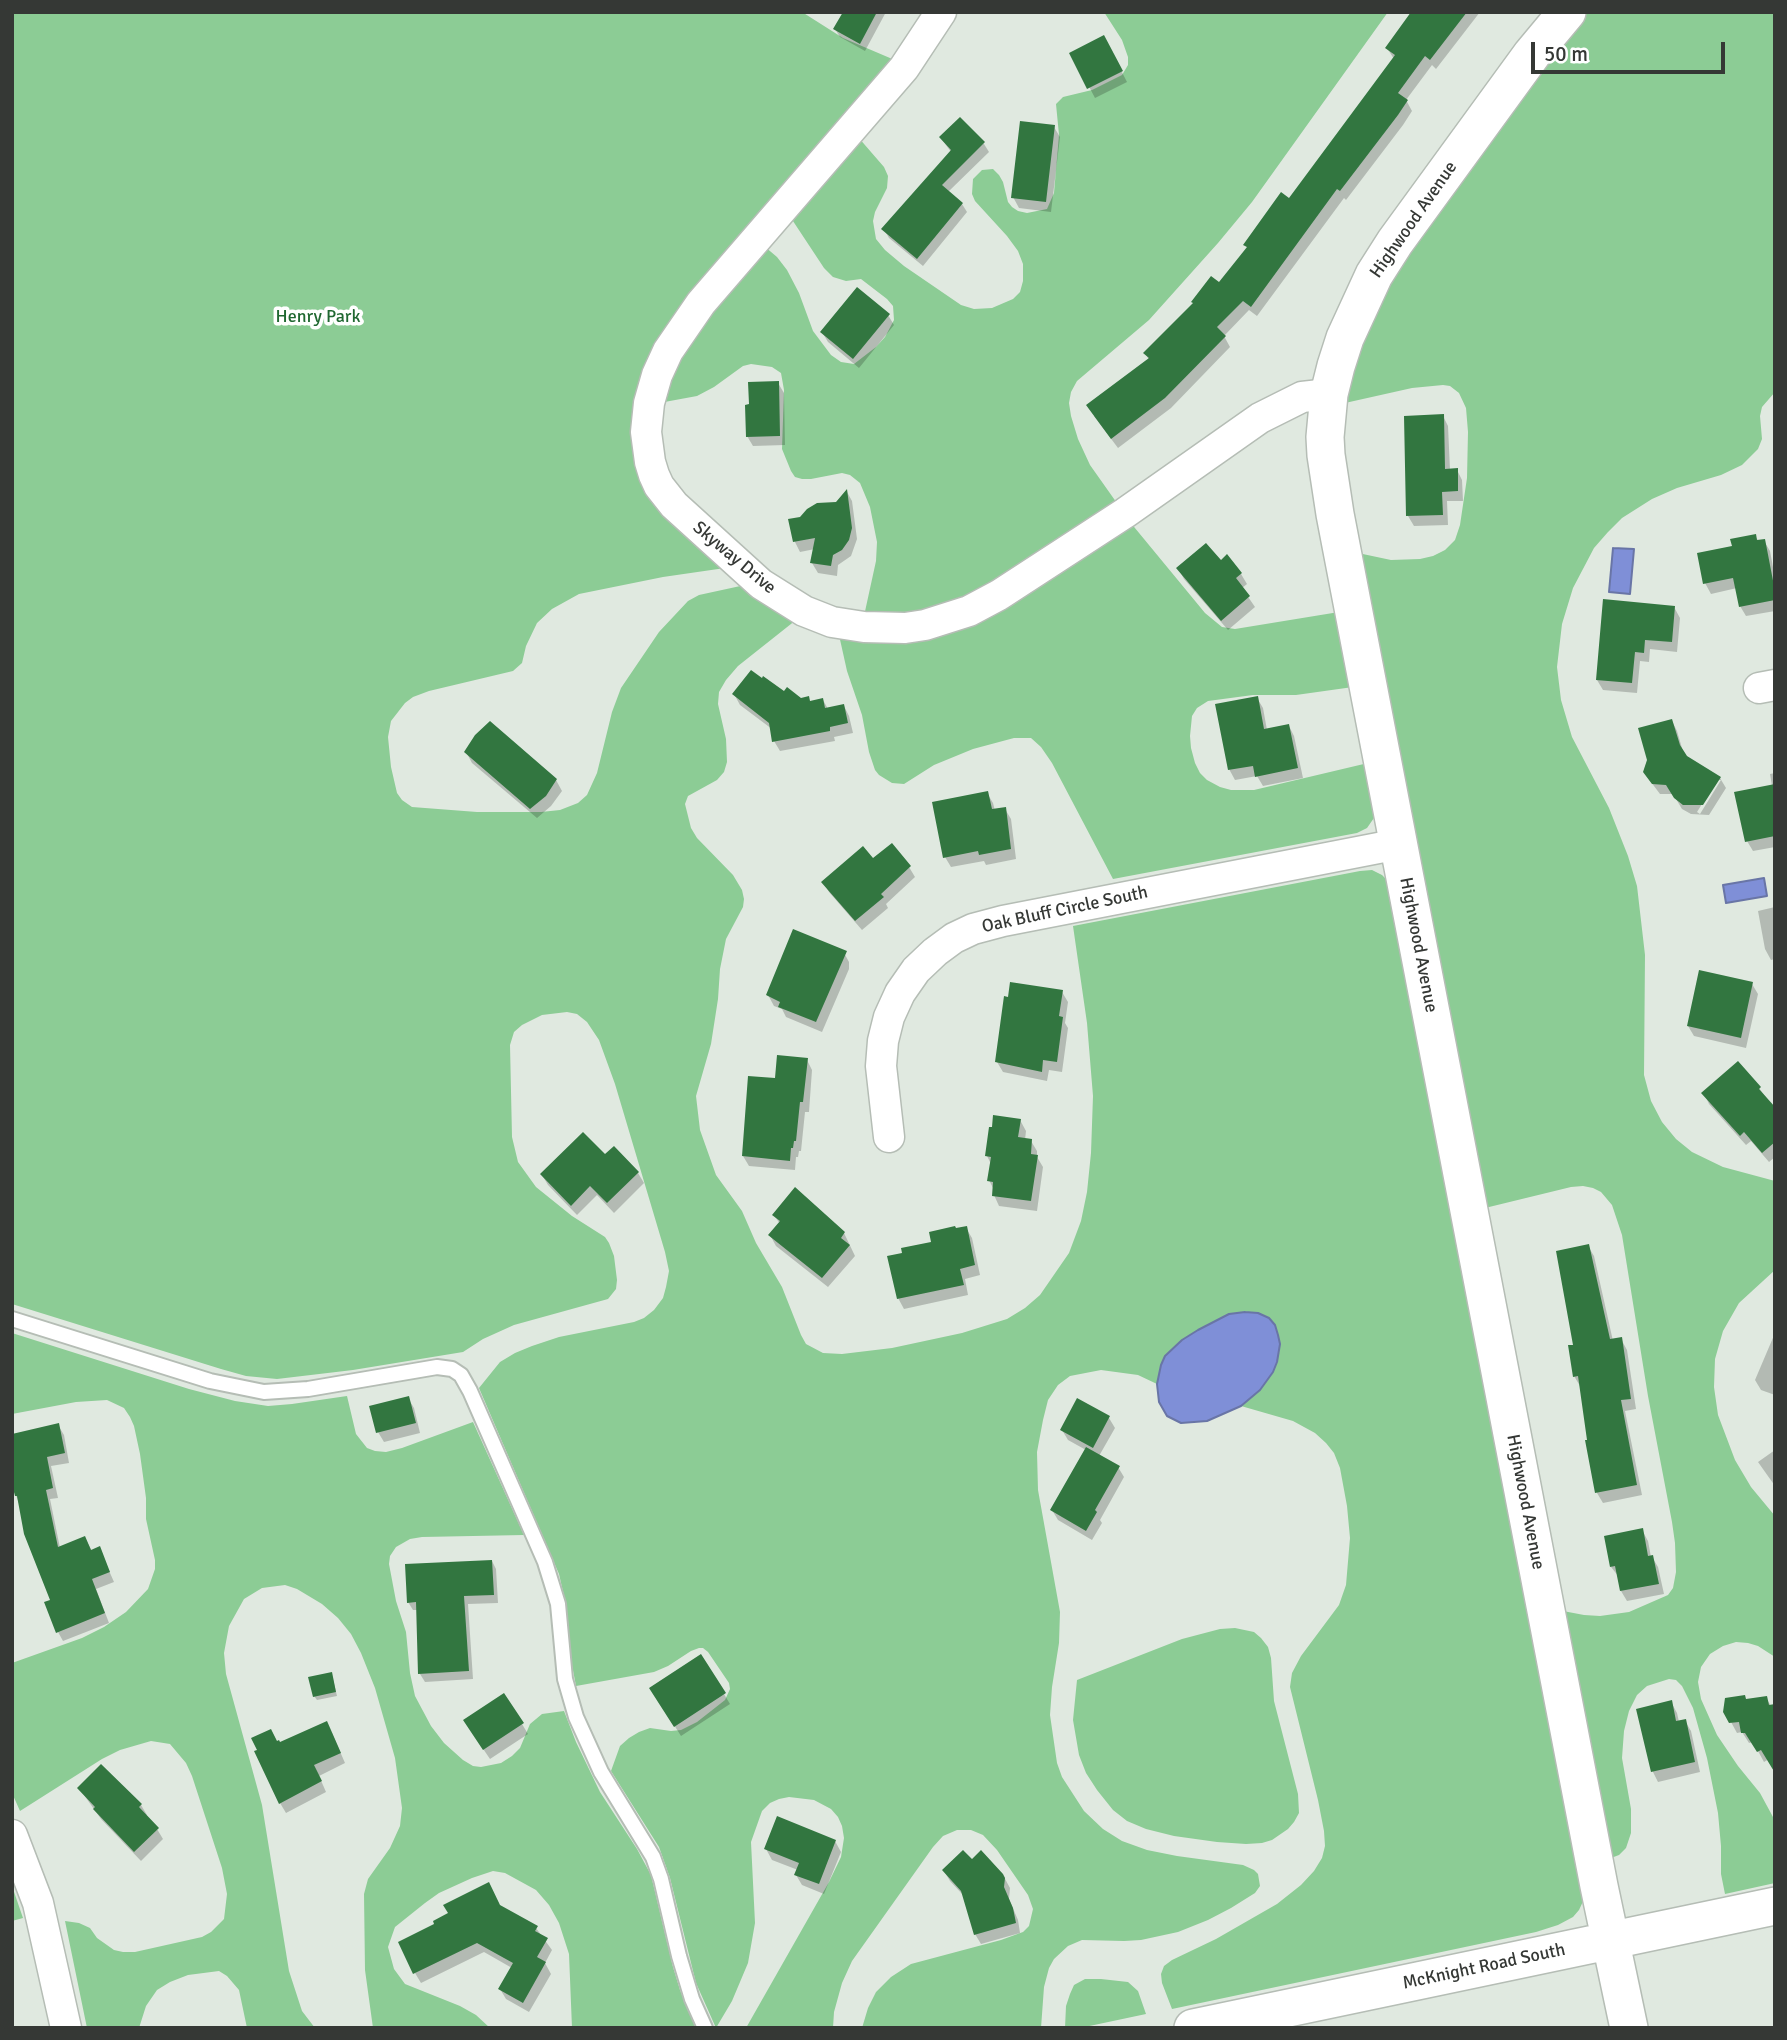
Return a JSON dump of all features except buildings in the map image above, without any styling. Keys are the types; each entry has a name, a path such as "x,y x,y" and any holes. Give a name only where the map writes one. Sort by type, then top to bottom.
{"street":[{"name":"Skyway Drive","path":"941,12 904,68 709,293 687,320 668,351 649,403 646,432 654,475 674,505 761,584 804,611 832,622 864,628 925,625 969,611 999,595 1125,513 1260,418 1302,397 1329,394"},
{"name":"Highwood Avenue","path":"1567,12 1532,54 1382,262 1345,338 1335,366 1325,437 1329,480 1610,1941 1629,2028"},
{"name":"Oak Bluff Circle South","path":"889,1137 881,1066 883,1041 890,1017 900,993 916,970 954,938 973,929 1003,921 1399,844"},
{"path":"12,1835 38,1903 66,2028"},
{"name":"McKnight Road South","path":"1194,2028 1775,1906"}],"lane":[{"path":"12,1319 210,1381 264,1392 308,1389 437,1367 452,1369 461,1375 545,1562 558,1604 565,1679 576,1717 601,1772 653,1857 692,2000 705,2028"}],"green space":[{"name":"Henry Park","path":"12,12 802,12 843,38 897,61 721,264 636,424 725,568 579,594 552,609 537,623 526,646 522,663 513,671 413,697 391,721 388,737 397,793 412,807 477,812 541,812 560,810 578,803 587,795 597,773 612,712 621,688 659,632 688,601 699,595 745,585 796,620 738,666 726,680 719,692 718,704 726,739 727,762 724,772 717,780 688,796 685,804 691,828 697,838 733,875 744,899 743,907 726,939 720,969 711,1044 696,1096 700,1130 716,1175 742,1211 756,1243 782,1287 801,1335 806,1344 823,1353 842,1354 892,1348 962,1333 1007,1319 1040,1295 1069,1253 1081,1221 1087,1192 1093,1096 1087,1023 1073,926 1360,871 1372,870 1382,875 1388,881 1585,1897 1573,1917 1536,1932 1172,2009 1162,1983 1164,1966 1277,1904 1314,1871 1325,1846 1318,1800 1290,1687 1292,1673 1301,1656 1339,1605 1346,1585 1350,1538 1347,1506 1340,1468 1326,1443 1315,1433 1293,1421 1241,1406 1260,1390 1279,1353 1280,1345 1278,1335 1258,1313 1229,1314 1182,1340 1161,1365 1157,1384 1138,1375 1101,1370 1070,1376 1058,1385 1048,1400 1043,1420 1037,1452 1038,1490 1060,1612 1050,1715 1057,1763 1062,1777 1084,1811 1103,1829 1122,1841 1147,1850 1177,1856 1243,1865 1258,1874 1260,1886 1255,1893 1208,1920 1178,1932 1141,1940 1082,1940 1068,1946 1049,1968 1044,1987 1041,2028 862,2028 876,1992 891,1977 911,1964 1001,1940 1023,1932 1029,1926 1033,1909 1028,1895 997,1850 983,1835 971,1830 957,1830 943,1836 933,1847 852,1961 842,1983 834,2012 833,2028 746,2028 829,1882 841,1857 844,1838 838,1817 831,1809 814,1800 789,1797 779,1799 762,1811 751,1842 755,1923 748,1963 732,2001 716,2028 696,1983 670,1878 659,1847 611,1771 620,1746 629,1738 650,1728 681,1730 697,1722 725,1700 730,1689 729,1683 708,1652 699,1648 654,1672 576,1686 566,1605 559,1574 479,1388 500,1362 515,1353 559,1337 644,1318 663,1298 666,1287 669,1271 665,1252 615,1084 599,1040 587,1022 577,1014 567,1012 542,1015 514,1032 510,1045 512,1137 518,1162 536,1187 572,1216 605,1237 609,1243 614,1256 617,1280 616,1289 608,1299 514,1325 483,1339 463,1352 277,1379 246,1376 221,1369 12,1304"},
{"path":"1104,12 1388,12 1252,202 1218,243 1149,320 1077,381 1071,392 1069,403 1078,439 1090,465 1119,506 996,586 930,614 864,616 876,561 877,542 870,507 860,483 850,475 842,473 802,479 795,477 791,471 782,449 784,390 781,373 772,367 751,364 743,366 697,396 659,403 682,347 764,246 787,270 813,331 831,355 841,362 854,364 885,337 894,320 893,306 861,279 846,281 833,277 824,268 789,215 858,137 884,167 888,176 887,188 873,221 876,239 885,250 961,305 974,309 992,308 1013,299 1020,292 1023,264 1018,251 1007,236 975,201 972,194 973,179 982,170 993,169 1003,182 1012,207 1027,213 1047,209 1054,193 1059,135 1056,104 1063,97 1092,90 1122,75 1128,65 1122,40"},
{"path":"1588,12 1775,12 1775,392 1762,407 1762,439 1758,449 1742,465 1652,499 1622,518 1608,532 1594,548 1573,588 1562,624 1557,667 1561,700 1572,737 1609,808 1637,886 1645,955 1644,1075 1651,1101 1662,1122 1676,1139 1692,1152 1723,1167 1775,1181 1775,1270 1739,1303 1723,1331 1715,1359 1714,1387 1718,1415 1735,1460 1751,1487 1775,1516 1775,1657 1748,1643 1736,1642 1723,1646 1710,1654 1701,1667 1698,1682 1701,1699 1717,1735 1760,1793 1775,1822 1775,1883 1725,1894 1721,1874 1718,1813 1707,1758 1693,1708 1676,1680 1669,1679 1647,1686 1637,1695 1629,1711 1622,1758 1631,1809 1631,1833 1626,1848 1611,1858 1563,1611 1600,1616 1629,1612 1668,1595 1673,1588 1676,1572 1672,1522 1622,1235 1612,1205 1601,1192 1583,1186 1485,1208 1358,553 1391,560 1420,559 1445,550 1455,540 1467,478 1466,408 1459,393 1450,386 1443,385 1412,388 1345,403 1358,352 1393,276 1546,60"},
{"path":"1130,522 1205,613 1222,627 1235,629 1339,612 1353,687 1296,695 1253,695 1208,701 1197,708 1192,716 1191,748 1200,773 1207,780 1231,790 1254,790 1368,763 1376,815 1367,828 1357,833 1113,879 1052,763 1031,738 1014,738 973,749 934,765 904,784 892,783 875,770 839,635 877,639"},
{"path":"12,1333 235,1401 268,1406 347,1396 356,1434 367,1448 375,1451 386,1452 402,1448 473,1422 524,1535 422,1537 410,1539 396,1547 390,1556 389,1564 396,1601 406,1632 415,1696 431,1726 444,1743 463,1760 481,1767 501,1763 512,1756 520,1748 530,1724 542,1714 564,1711 600,1792 651,1875 673,1967 696,2028 572,2028 569,1954 559,1923 536,1890 505,1873 493,1871 439,1893 425,1903 395,1927 388,1947 394,1969 405,1984 460,2006 476,2015 490,2028 373,2028 365,1970 364,1894 368,1879 390,1848 400,1826 402,1808 395,1758 375,1688 351,1634 322,1604 285,1585 262,1588 244,1599 229,1626 224,1653 226,1674 262,1805 289,1971 302,2011 315,2028 247,2028 239,1990 219,1971 188,1975 157,1990 146,2006 139,2028 87,2028 65,1921 90,1928 97,1938 114,1950 135,1952 202,1937 211,1932 224,1919 227,1894 222,1868 192,1776 186,1763 170,1744 151,1741 120,1750 20,1811 12,1793 12,1663 82,1638 126,1612 148,1589 155,1569 155,1560 146,1519 140,1454 130,1417 124,1408 107,1400 76,1402 12,1414"},
{"path":"1235,1628 1254,1632 1268,1647 1274,1701 1298,1794 1299,1813 1294,1822 1272,1840 1246,1844 1174,1836 1127,1821 1113,1810 1097,1790 1079,1755 1073,1720 1077,1680 1182,1639"},
{"path":"12,1886 23,1918 12,1921"},
{"path":"1085,1979 1128,1982 1138,1991 1146,2014 1080,2028 1065,2028 1066,2006 1070,1994 1074,1985"}],"water":[{"path":"1613,548 1634,549 1630,594 1609,592"},
{"path":"1764,878 1767,896 1726,903 1723,885"},
{"path":"1258,1313 1269,1318 1275,1325 1280,1344 1273,1372 1260,1390 1241,1406 1207,1421 1181,1423 1167,1416 1159,1402 1157,1384 1165,1356 1198,1330 1229,1314"}]}
